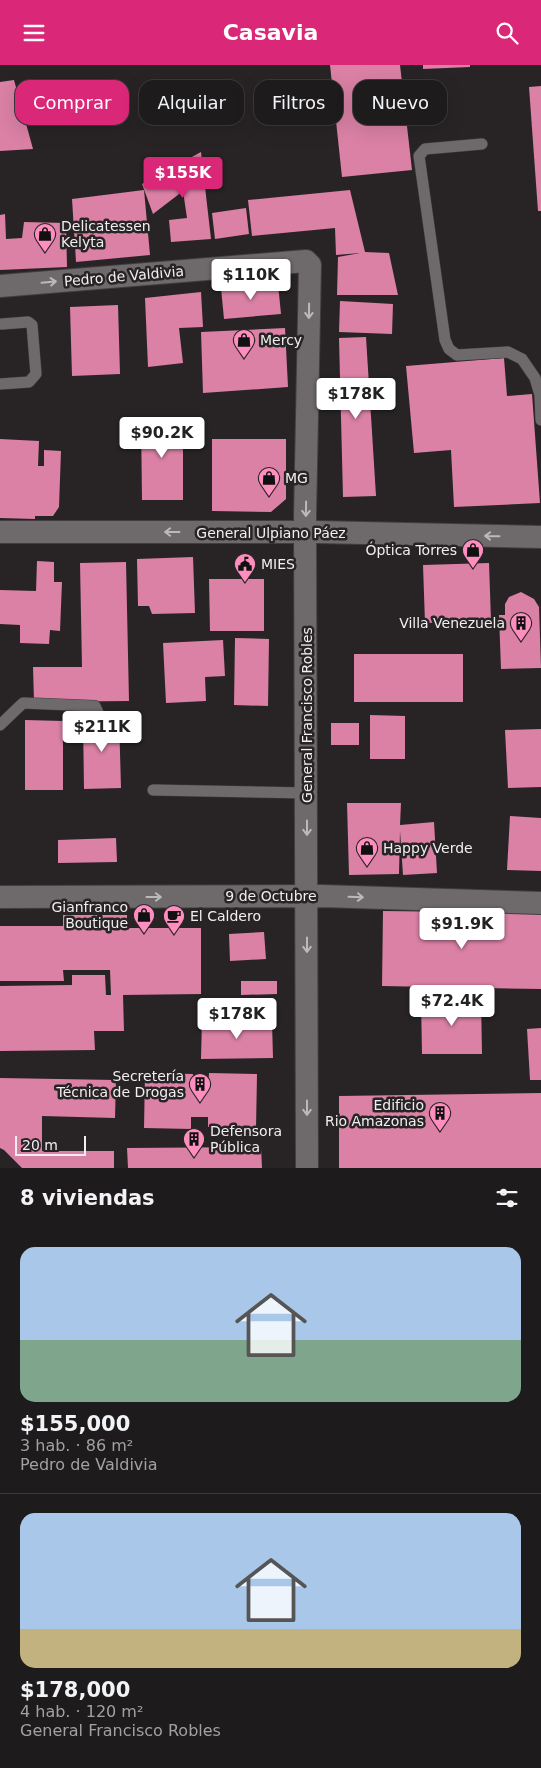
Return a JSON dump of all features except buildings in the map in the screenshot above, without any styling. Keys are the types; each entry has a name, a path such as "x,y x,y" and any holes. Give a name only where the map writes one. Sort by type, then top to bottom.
{"street":[{"name":"Pedro de Valdivia","path":"0,286 308,263"},
{"name":"General Francisco Robles","path":"307,1168 308,263"},
{"name":"General Ulpiano Páez","path":"0,532 307,533 541,537"},
{"name":"9 de Octubre","path":"0,897 307,896 541,903"}],"lane":[{"path":"482,144 424,149 419,156 445,340 448,349 457,355 508,352 522,359 535,378 540,395 541,420"},
{"path":"0,385 29,382 36,374 32,325 28,322 2,324"},
{"path":"0,725 23,703 95,706 99,715"},
{"path":"153,790 307,793"}],"place":[{"name":"Delicatessen Kelyta","path":"45,253"},
{"name":"Mercy","path":"244,359"},
{"name":"MG","path":"269,497"},
{"name":"Óptica Torres","path":"473,569"},
{"name":"MIES","path":"245,583"},
{"name":"Villa Venezuela","path":"521,642"},
{"name":"Happy Verde","path":"367,867"},
{"name":"Gianfranco Boutique","path":"144,934"},
{"name":"El Caldero","path":"174,935"},
{"name":"Secretería Técnica de Drogas","path":"200,1103"},
{"name":"Edificio Rio Amazonas","path":"440,1132"},
{"name":"Defensora Pública","path":"194,1158"}]}
